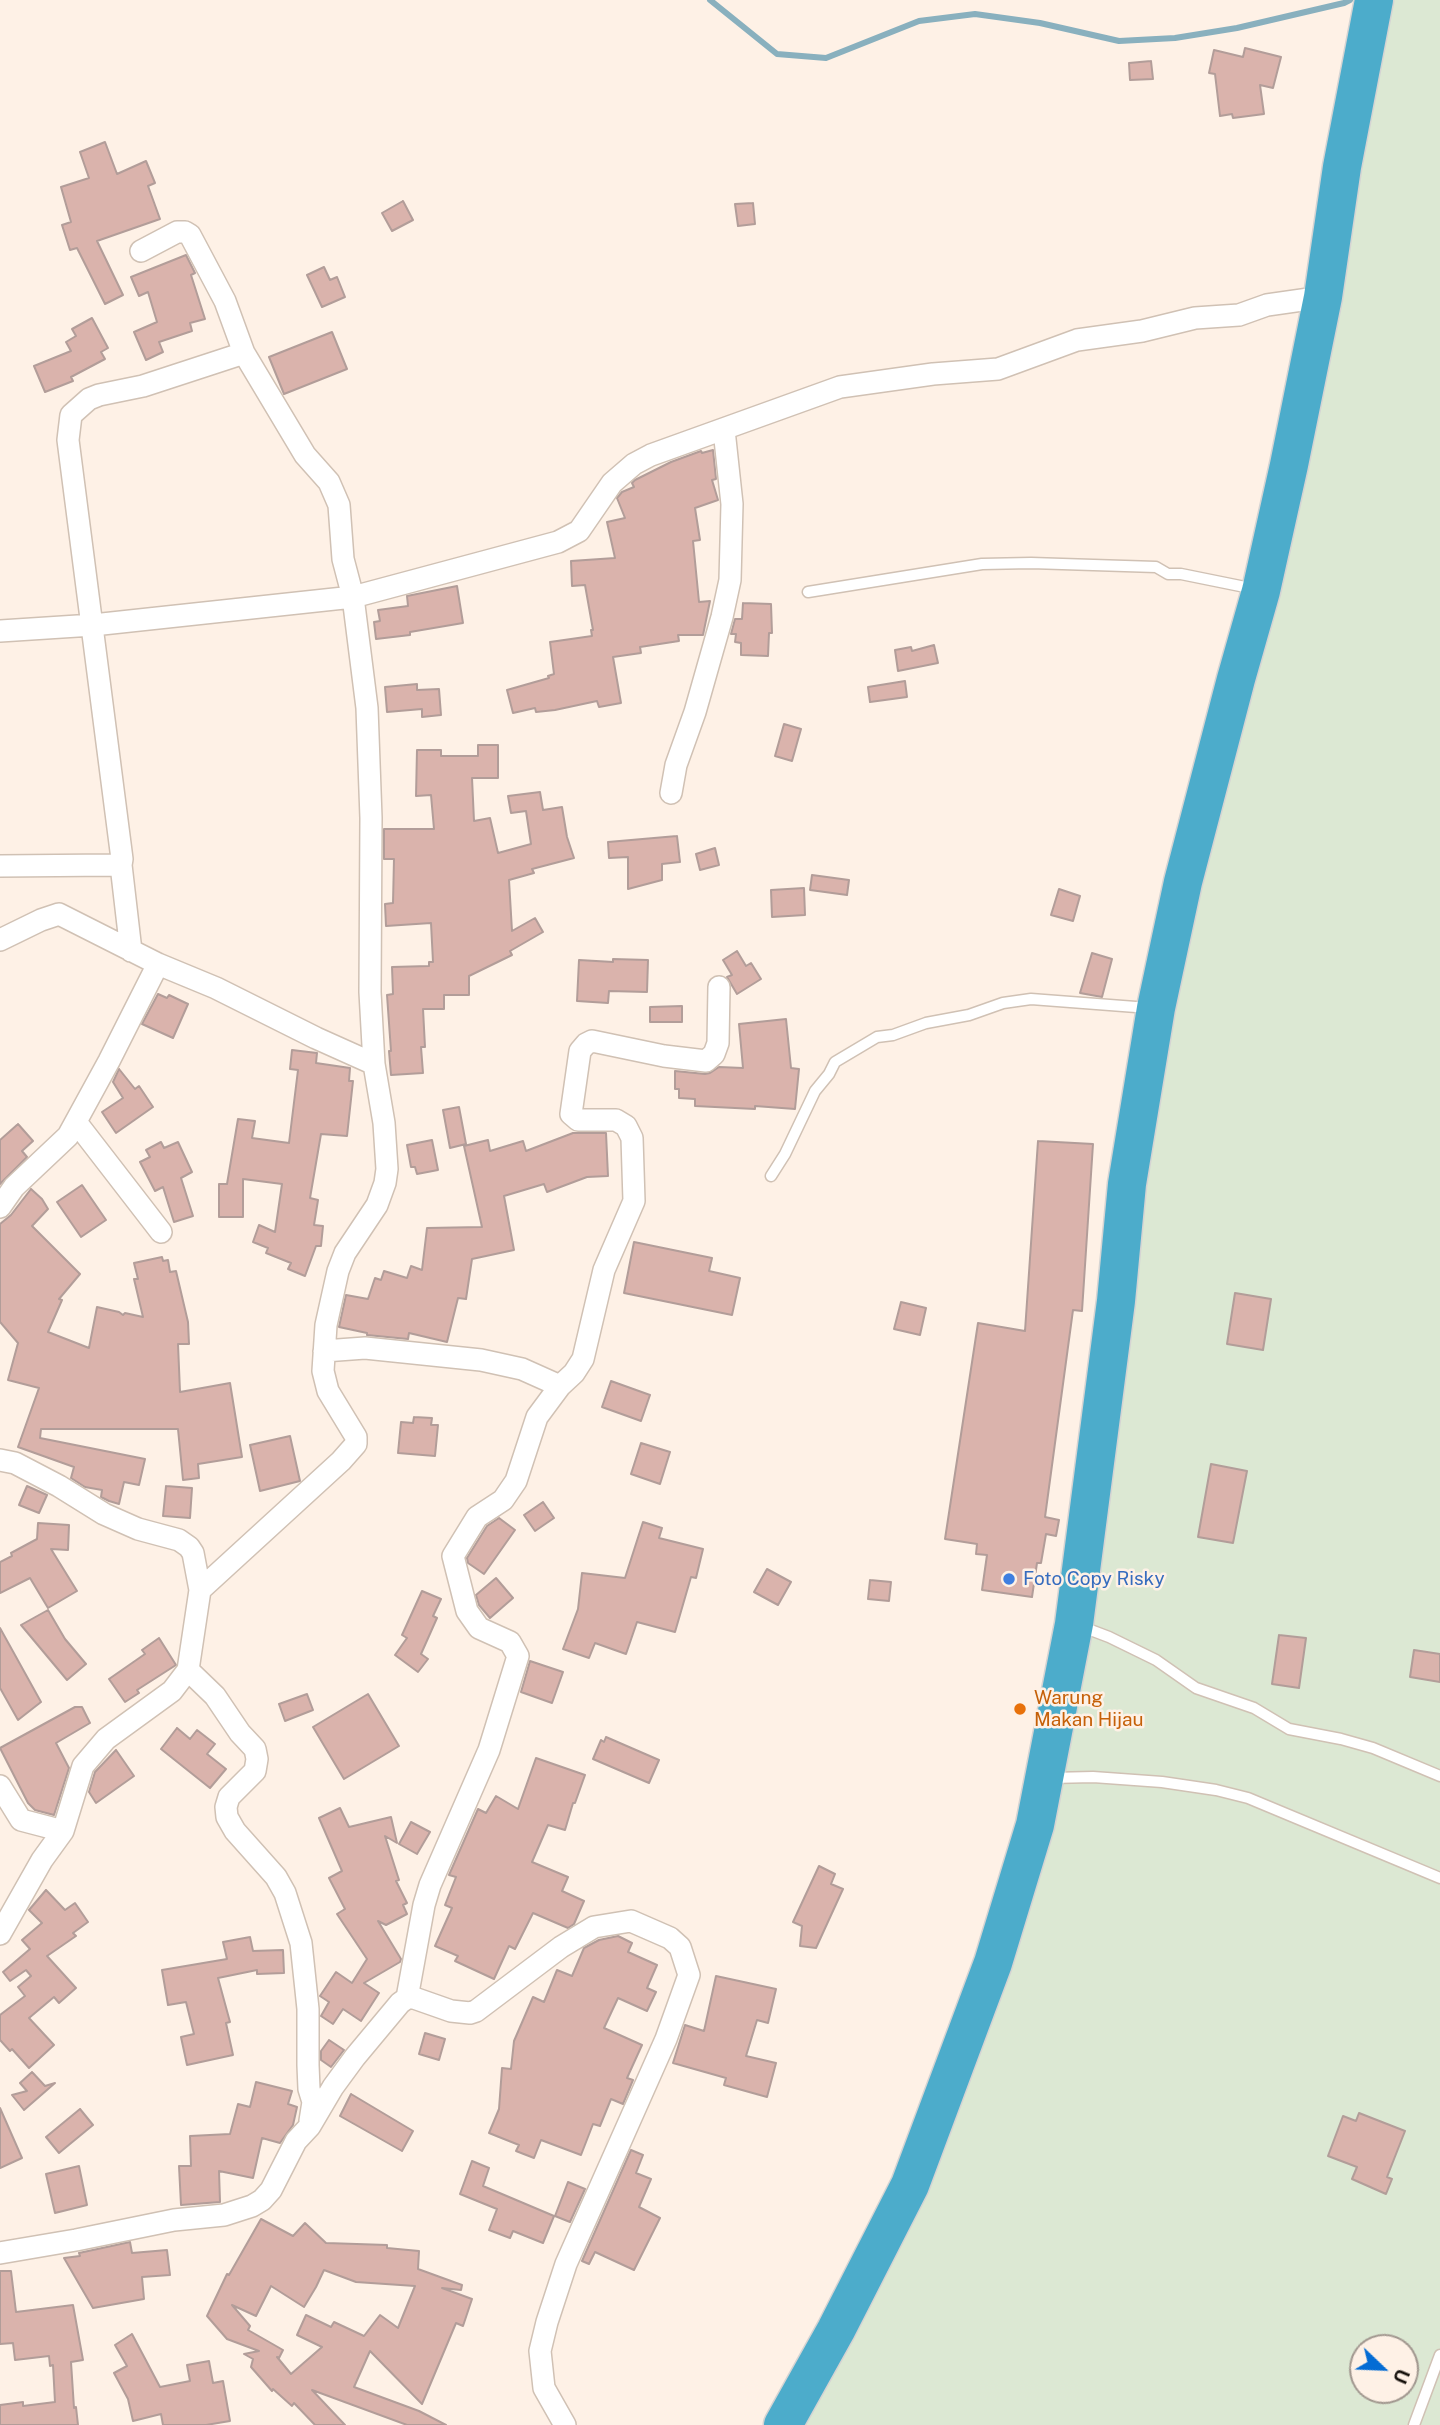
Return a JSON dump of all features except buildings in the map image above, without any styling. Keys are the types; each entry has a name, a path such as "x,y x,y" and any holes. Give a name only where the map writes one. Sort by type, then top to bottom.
{"highway":[{"path":"783,2425 836,2330 910,2185 993,1963 1035,1825 1074,1624 1116,1301 1127,1184 1156,1008 1183,883 1261,591 1323,297 1342,167 1374,1"}],"street":[{"path":"141,251 177,232 190,235 225,301 244,353 305,454 329,482 339,505 343,559 354,597 367,708 371,818 370,992 374,1064 384,1123 387,1169 377,1205 345,1253 338,1271 326,1325 323,1371 328,1391 356,1437 356,1444 341,1461 200,1590"},
{"path":"0,631 93,625 354,597 558,542 579,531 612,483 634,464 651,454 840,387 933,374 998,369 1077,340 1142,331 1195,318 1239,315 1267,305 1323,297"},
{"path":"131,951 122,859 68,440 71,415 89,399 143,386 244,353"},
{"path":"671,793 676,765 695,712 730,580 732,504 724,430"},
{"path":"0,866 121,865"},
{"path":"0,940 60,914 158,964 216,988 374,1064"},
{"path":"0,1207 14,1187 68,1136 158,964"},
{"path":"407,1998 430,1885 489,1750 517,1662 516,1649 510,1642 479,1628 467,1611 453,1556 477,1517 503,1500 516,1481 537,1416 583,1359 604,1270 634,1201 632,1138 626,1126 616,1120 578,1120 571,1114 580,1051 592,1041 674,1058 706,1061 714,1054 718,1043 719,987"},
{"path":"76,1122 161,1232"},
{"path":"324,1352 365,1348 481,1360 522,1368 559,1387"},
{"path":"0,1460 15,1463 104,1514 138,1529 179,1540 193,1553 200,1590 188,1670 172,1691 121,1727 96,1749 83,1766 63,1831 42,1860 0,1934"},
{"path":"188,1670 215,1696 255,1749 255,1771 229,1797 227,1817 235,1831 276,1877 285,1893 301,1943 308,2009 309,2089 313,2102 310,2126"},
{"path":"0,1786 21,1820 63,1831"},
{"path":"0,2253 174,2220 224,2215 252,2206 271,2190 296,2141 310,2126 333,2087 400,2003 407,1998 422,2000 460,2013 476,2011 561,1947 594,1927 631,1921 670,1938 680,1947 689,1975 666,2039 566,2264 547,2322 540,2351 544,2388 565,2425"}],"lane":[{"path":"808,592 982,564 1031,563 1156,567 1168,574 1181,574 1261,591"},
{"path":"771,1176 785,1154 815,1091 835,1062 877,1037 893,1035 926,1023 969,1015 1003,1003 1031,999 1156,1008"},
{"path":"1074,1624 1109,1637 1156,1660 1196,1688 1254,1709 1289,1728 1373,1748 1440,1776"},
{"path":"1045,1778 1093,1777 1162,1782 1248,1798 1440,1878"},
{"path":"1414,2425 1440,2355"}],"green space":[{"path":"1387,0 1440,0 1440,2425 799,2425 1055,1783 1136,1189"}],"waterway":[{"path":"710,0 777,54 826,58 919,21 975,14 1040,23 1119,41 1175,38 1237,28 1350,0"}],"place":[{"name":"Foto Copy Risky","path":"1009,1579"},
{"name":"Warung Makan Hijau","path":"1020,1709"}]}
